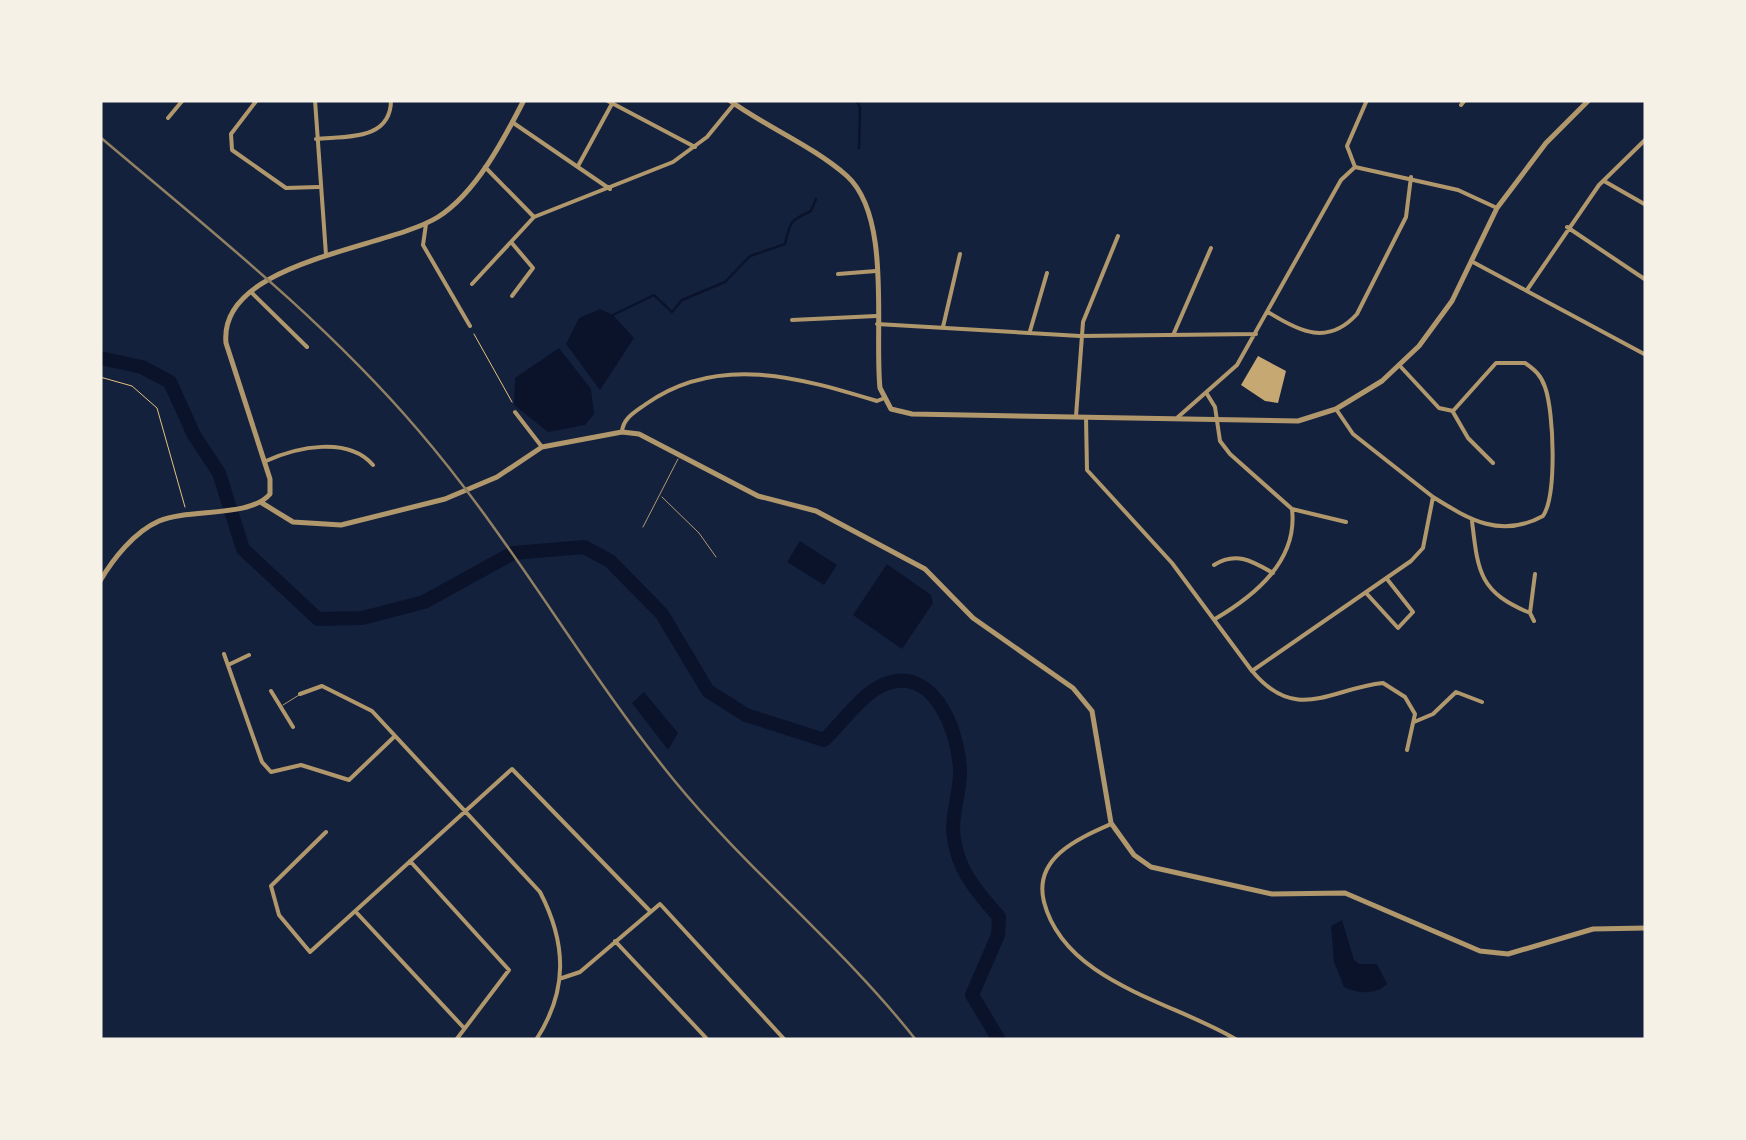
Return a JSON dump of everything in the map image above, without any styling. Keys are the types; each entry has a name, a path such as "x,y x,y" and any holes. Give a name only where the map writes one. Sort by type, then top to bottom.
{"street":[{"path":"168,118 182,100"},
{"path":"257,100 231,134 232,150 286,188 318,186"},
{"path":"314,100 326,255"},
{"path":"316,139 376,131 386,123 391,100"},
{"path":"262,503 272,486 230,360 225,332 233,307 251,292 326,255 426,224 447,211 485,166 524,100"},
{"path":"606,100 695,147"},
{"path":"1354,168 1347,146 1367,100"},
{"path":"622,432 629,416 660,394 738,372 790,375 882,399 892,409 912,414 1216,421 1298,420 1336,410 1400,366 1452,301 1497,208 1546,143 1588,100"},
{"path":"576,168 613,102"},
{"path":"472,284 534,217 673,162 695,147 731,102 840,171 857,186 873,220 882,399"},
{"path":"512,122 610,189"},
{"path":"1526,290 1567,226 1604,180 1646,139"},
{"path":"485,166 534,217"},
{"path":"1354,168 1411,177 1469,194 1497,208"},
{"path":"1175,421 1183,409 1207,394 1237,365 1341,180 1354,168"},
{"path":"1268,312 1298,330 1319,336 1347,326 1406,217 1411,177"},
{"path":"1604,180 1646,205"},
{"path":"426,224 424,246 470,326"},
{"path":"1567,226 1646,280"},
{"path":"1076,416 1080,336 1118,236"},
{"path":"511,242 533,268 512,296"},
{"path":"1174,333 1211,248"},
{"path":"942,328 960,254"},
{"path":"1471,261 1646,354"},
{"path":"838,274 876,270"},
{"path":"1029,333 1046,273"},
{"path":"251,292 308,348"},
{"path":"792,320 877,320 1080,336 1256,334"},
{"path":"1336,410 1362,442 1433,497 1472,521 1511,529 1526,525 1548,508 1548,400 1538,372 1511,359 1496,363 1453,411"},
{"path":"1400,366 1439,408 1453,411 1468,438 1492,463"},
{"path":"1207,394 1220,441 1230,454 1292,509 1346,522"},
{"path":"514,412 542,447"},
{"path":"1086,417 1087,470 1172,563 1252,671 1276,693 1306,701 1383,683 1405,697 1414,722 1407,750"},
{"path":"100,582 132,540 158,522 262,503 293,522 342,524 446,499 497,476 542,447 622,432 639,434 758,496 816,511 926,570 973,618 1073,688 1092,711 1111,824 1134,855 1168,874 1210,878 1272,894 1345,894 1480,951 1508,954 1593,929 1646,928"},
{"path":"265,462 294,450 350,449 373,465"},
{"path":"1252,671 1387,579 1424,548 1433,497"},
{"path":"1215,619 1272,574 1289,552 1295,532 1292,509"},
{"path":"1472,521 1482,577 1498,597 1530,613"},
{"path":"1214,566 1227,558 1250,559 1272,574"},
{"path":"1534,621 1530,613 1535,574"},
{"path":"1366,592 1398,628 1414,612 1387,579"},
{"path":"224,654 262,762 272,772 300,765 348,780 395,736"},
{"path":"228,665 249,656"},
{"path":"300,694 322,686 372,712 540,892 560,945 562,978 556,1002 536,1040"},
{"path":"270,691 294,728"},
{"path":"1414,722 1434,714 1456,692 1482,702"},
{"path":"326,832 272,886 279,915 310,952 516,769 649,910"},
{"path":"1111,824 1075,841 1049,862 1040,884 1051,922 1071,947 1105,976 1238,1040"},
{"path":"410,860 509,970 456,1040"},
{"path":"562,978 580,972 657,904 665,908 785,1040"},
{"path":"355,911 464,1028"},
{"path":"615,942 708,1040"}],"lane":[{"path":"643,528 662,497 680,454"},
{"path":"662,497 706,540 716,557"},
{"path":"280,707 300,694"}],"path":[{"path":"470,326 514,412"},
{"path":"100,377 132,386 157,408 178,470 186,515"}],"water":[{"path":"600,309 613,315 634,338 600,390 566,344 579,318"},
{"path":"559,348 591,389 594,414 585,425 548,432 514,405 515,378"},
{"path":"800,541 837,565 824,585 787,562"},
{"path":"887,564 931,595 933,603 902,649 853,615"},
{"path":"644,692 678,733 668,750 632,703"},
{"path":"1342,920 1354,960 1359,964 1377,964 1387,984 1383,988 1366,992 1344,987 1334,962 1331,926"}],"building":[{"path":"1258,356 1286,371 1278,403 1265,401 1241,385"}],"waterway":[{"path":"856,100 860,107 859,148"},
{"path":"613,315 654,295 672,312 682,300 725,282 750,256 785,244 792,222 811,211 816,199"},
{"path":"100,358 142,367 170,382 194,435 219,473 243,549 318,619 362,618 424,602 513,553 584,547 610,561 662,614 708,691 746,715 824,740 857,704 879,687 898,681 927,690 947,719 958,753 960,778 953,830 960,862 999,917 998,935 972,995 999,1040"}],"railway":[{"path":"100,137 265,277 382,390 485,515 608,693 673,779 857,972 916,1040"}]}
